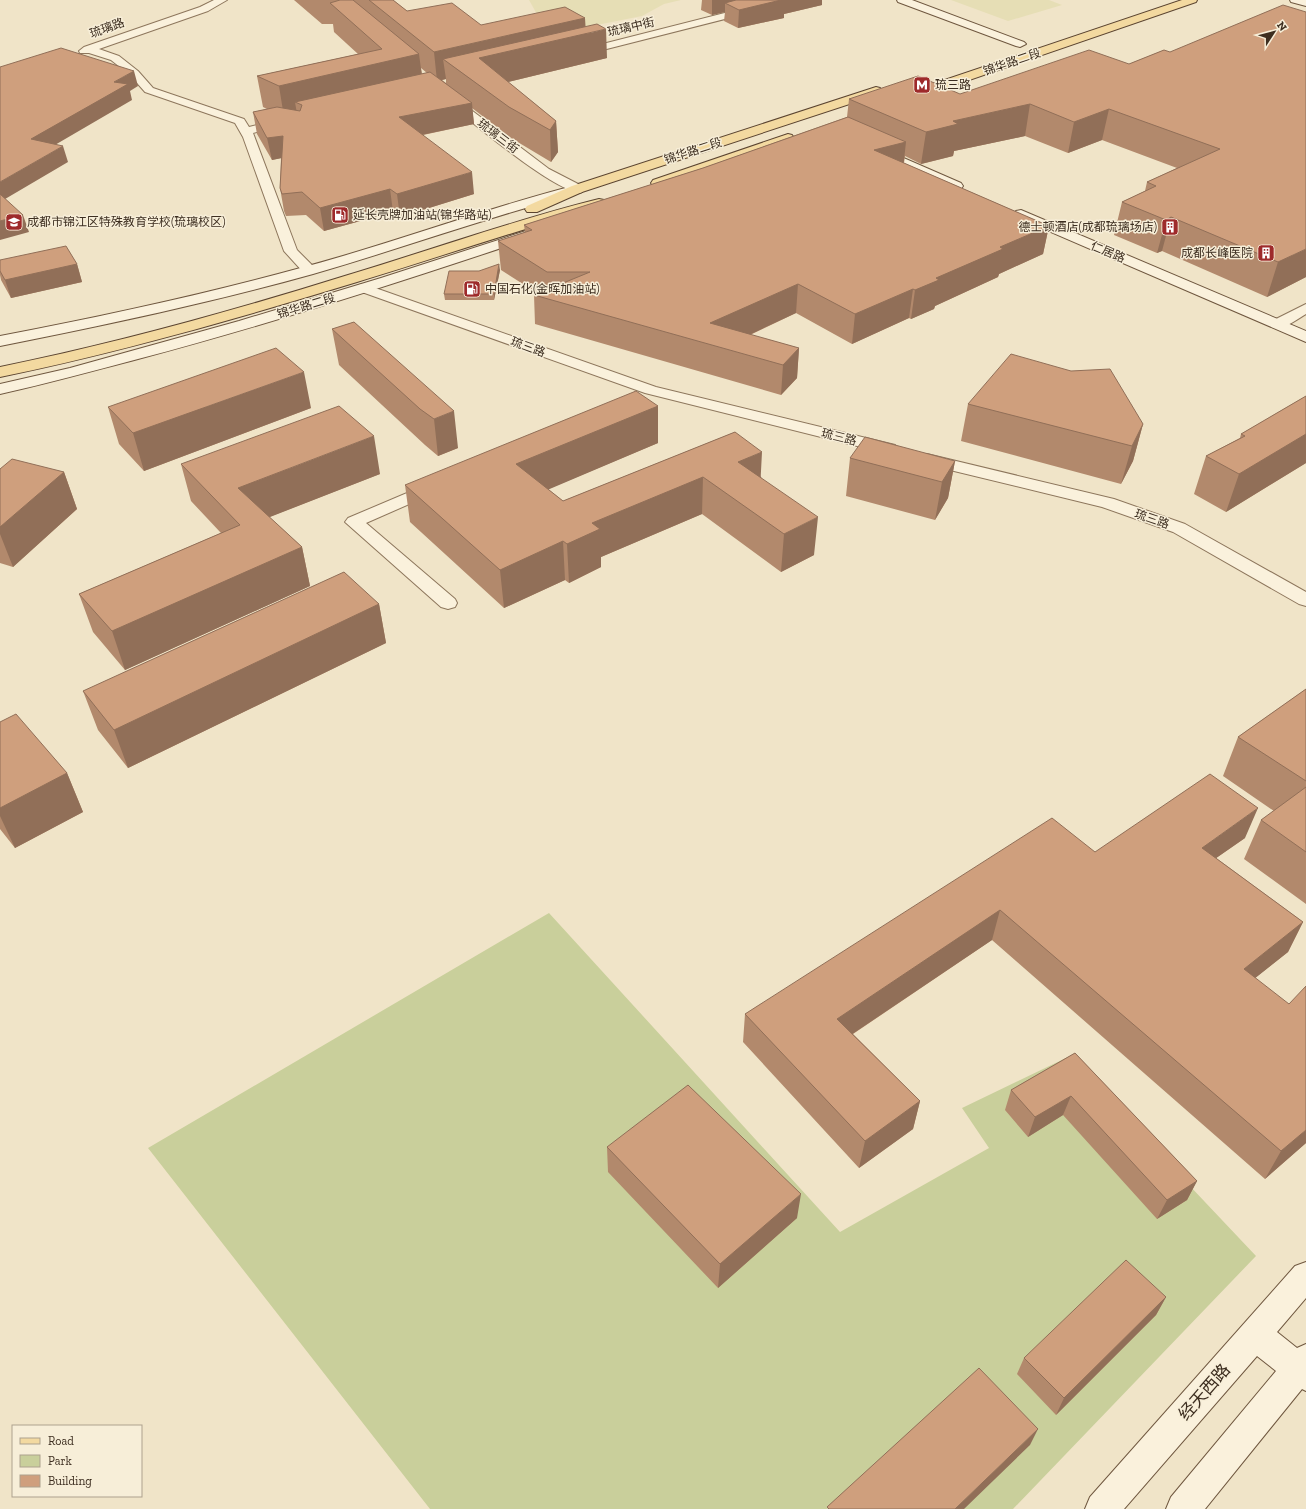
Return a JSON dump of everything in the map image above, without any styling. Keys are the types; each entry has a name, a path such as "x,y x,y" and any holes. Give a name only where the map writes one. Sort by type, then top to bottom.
{"main road":[{"path":"902,0 1020,44"},
{"name":"锦华路二段","path":"898,100 1192,0"},
{"path":"1295,0 1306,3"},
{"name":"锦华路二段","path":"997,51 1034,39"},
{"name":"锦华路二段","path":"0,341 111,320 348,259 534,200 577,189 891,86"},
{"name":"锦华路二段","path":"650,186 800,134"},
{"path":"865,145 970,192"},
{"name":"锦华路二段","path":"0,357 129,330 298,285 542,206 577,189"},
{"name":"锦华路二段","path":"0,372 102,350 208,321 317,290 556,214 608,200 569,220 364,288 197,338 30,383 0,389"},
{"name":"仁居路","path":"1006,208 1306,337"},
{"name":"经天西路","path":"1102,1509 1306,1276"},
{"path":"1183,1509 1304,1368 1254,1334"}],"street":[{"name":"琉璃路","path":"74,54 204,9 222,0"},
{"name":"琉璃中街","path":"572,54 663,33 788,0"},
{"path":"88,49 115,58 134,73 149,90 240,121 246,131 291,251 309,270"},
{"name":"琉璃三街","path":"440,91 545,172 577,189"},
{"path":"246,131 291,120"},
{"name":"琉三路","path":"364,288 651,390 1108,503 1179,528 1306,600"},
{"path":"1277,324 1306,308"},
{"path":"629,400 651,390"},
{"path":"448,480 354,522 448,603"}],"shaded area":[{"path":"529,0 681,0 664,4 642,16 537,37 538,16"},
{"path":"951,0 1049,0 1062,5 1008,21"}],"green space":[{"path":"549,913 840,1232 989,1148 962,1108 1068,1057 1256,1256 1013,1509 430,1509 148,1148"}],"building":[{"path":"340,0 353,0 419,54 279,86 257,76 382,49 330,3"},
{"path":"369,0 393,0 407,11 452,3 481,25 565,7 585,18 434,52"},
{"path":"736,0 781,0 739,10 725,3"},
{"path":"1283,5 1306,12 1306,249 1278,262 1171,217 1166,220 1122,202 1156,186 1147,182 1220,149 1109,109 1074,122 1030,104 953,121 958,124 926,132 849,99 918,76 960,94 1089,50 1129,64 1164,50 1170,52"},
{"path":"597,24 606,29 479,58 556,121 550,130 509,107 443,59"},
{"path":"61,48 134,71 114,82 128,84 31,139 63,146 0,182 0,67"},
{"path":"430,72 472,103 399,117 472,172 397,194 390,189 320,208 302,192 282,194 280,188 283,136 267,138 253,112 277,107 300,111 302,105 295,102"},
{"path":"848,117 906,142 874,150 1049,226 1000,247 1003,249 936,278 939,280 915,290 913,289 855,314 798,284 710,323 799,348 783,365 534,295 590,272 547,272 498,241 532,230 524,225 703,168"},
{"path":"0,194 23,215 0,221"},
{"path":"66,246 77,264 5,280 0,271 0,260"},
{"name":"中国石化(金晖加油站)","path":"499,264 494,294 444,294 449,271 479,271"},
{"path":"354,322 454,411 434,419 420,409 332,329"},
{"path":"276,348 304,372 133,433 108,407"},
{"path":"1011,354 1071,371 1110,369 1143,424 1132,446 968,404"},
{"path":"636,391 658,406 516,464 563,501 735,432 762,452 738,462 818,517 784,534 703,477 592,523 600,529 567,544 563,541 500,570 405,485"},
{"path":"1306,396 1306,434 1239,474 1206,456 1245,436 1241,434"},
{"path":"339,406 374,436 238,488 302,547 112,631 79,594 240,525 181,464"},
{"path":"865,437 955,461 942,482 850,458"},
{"path":"12,459 64,472 0,527 0,469"},
{"path":"344,572 379,604 114,730 83,691"},
{"path":"1306,689 1306,781 1238,737"},
{"path":"16,714 67,773 0,808 0,722"},
{"path":"1210,774 1258,808 1202,848 1303,922 1244,969 1289,1004 1306,986 1306,1130 1281,1151 1000,910 837,1019 920,1101 865,1141 745,1014 1052,818 1095,852"},
{"path":"1306,787 1306,852 1261,820"},
{"path":"1075,1053 1197,1181 1167,1200 1071,1096 1035,1117 1011,1090"},
{"path":"688,1085 801,1194 720,1264 607,1147"},
{"path":"1126,1260 1166,1297 1064,1398 1024,1358"},
{"path":"979,1368 1038,1429 955,1509 829,1509 827,1507"}],"place":[{"name":"琉三路","path":"922,85"},
{"name":"延长壳牌加油站(锦华路站)","path":"340,215"},
{"name":"成都市锦江区特殊教育学校(琉璃校区)","path":"14,222"},
{"name":"德士顿酒店(成都琉璃场店)","path":"1170,227"},
{"name":"成都长峰医院","path":"1266,253"},
{"name":"中国石化(金晖加油站)","path":"472,289"}]}
